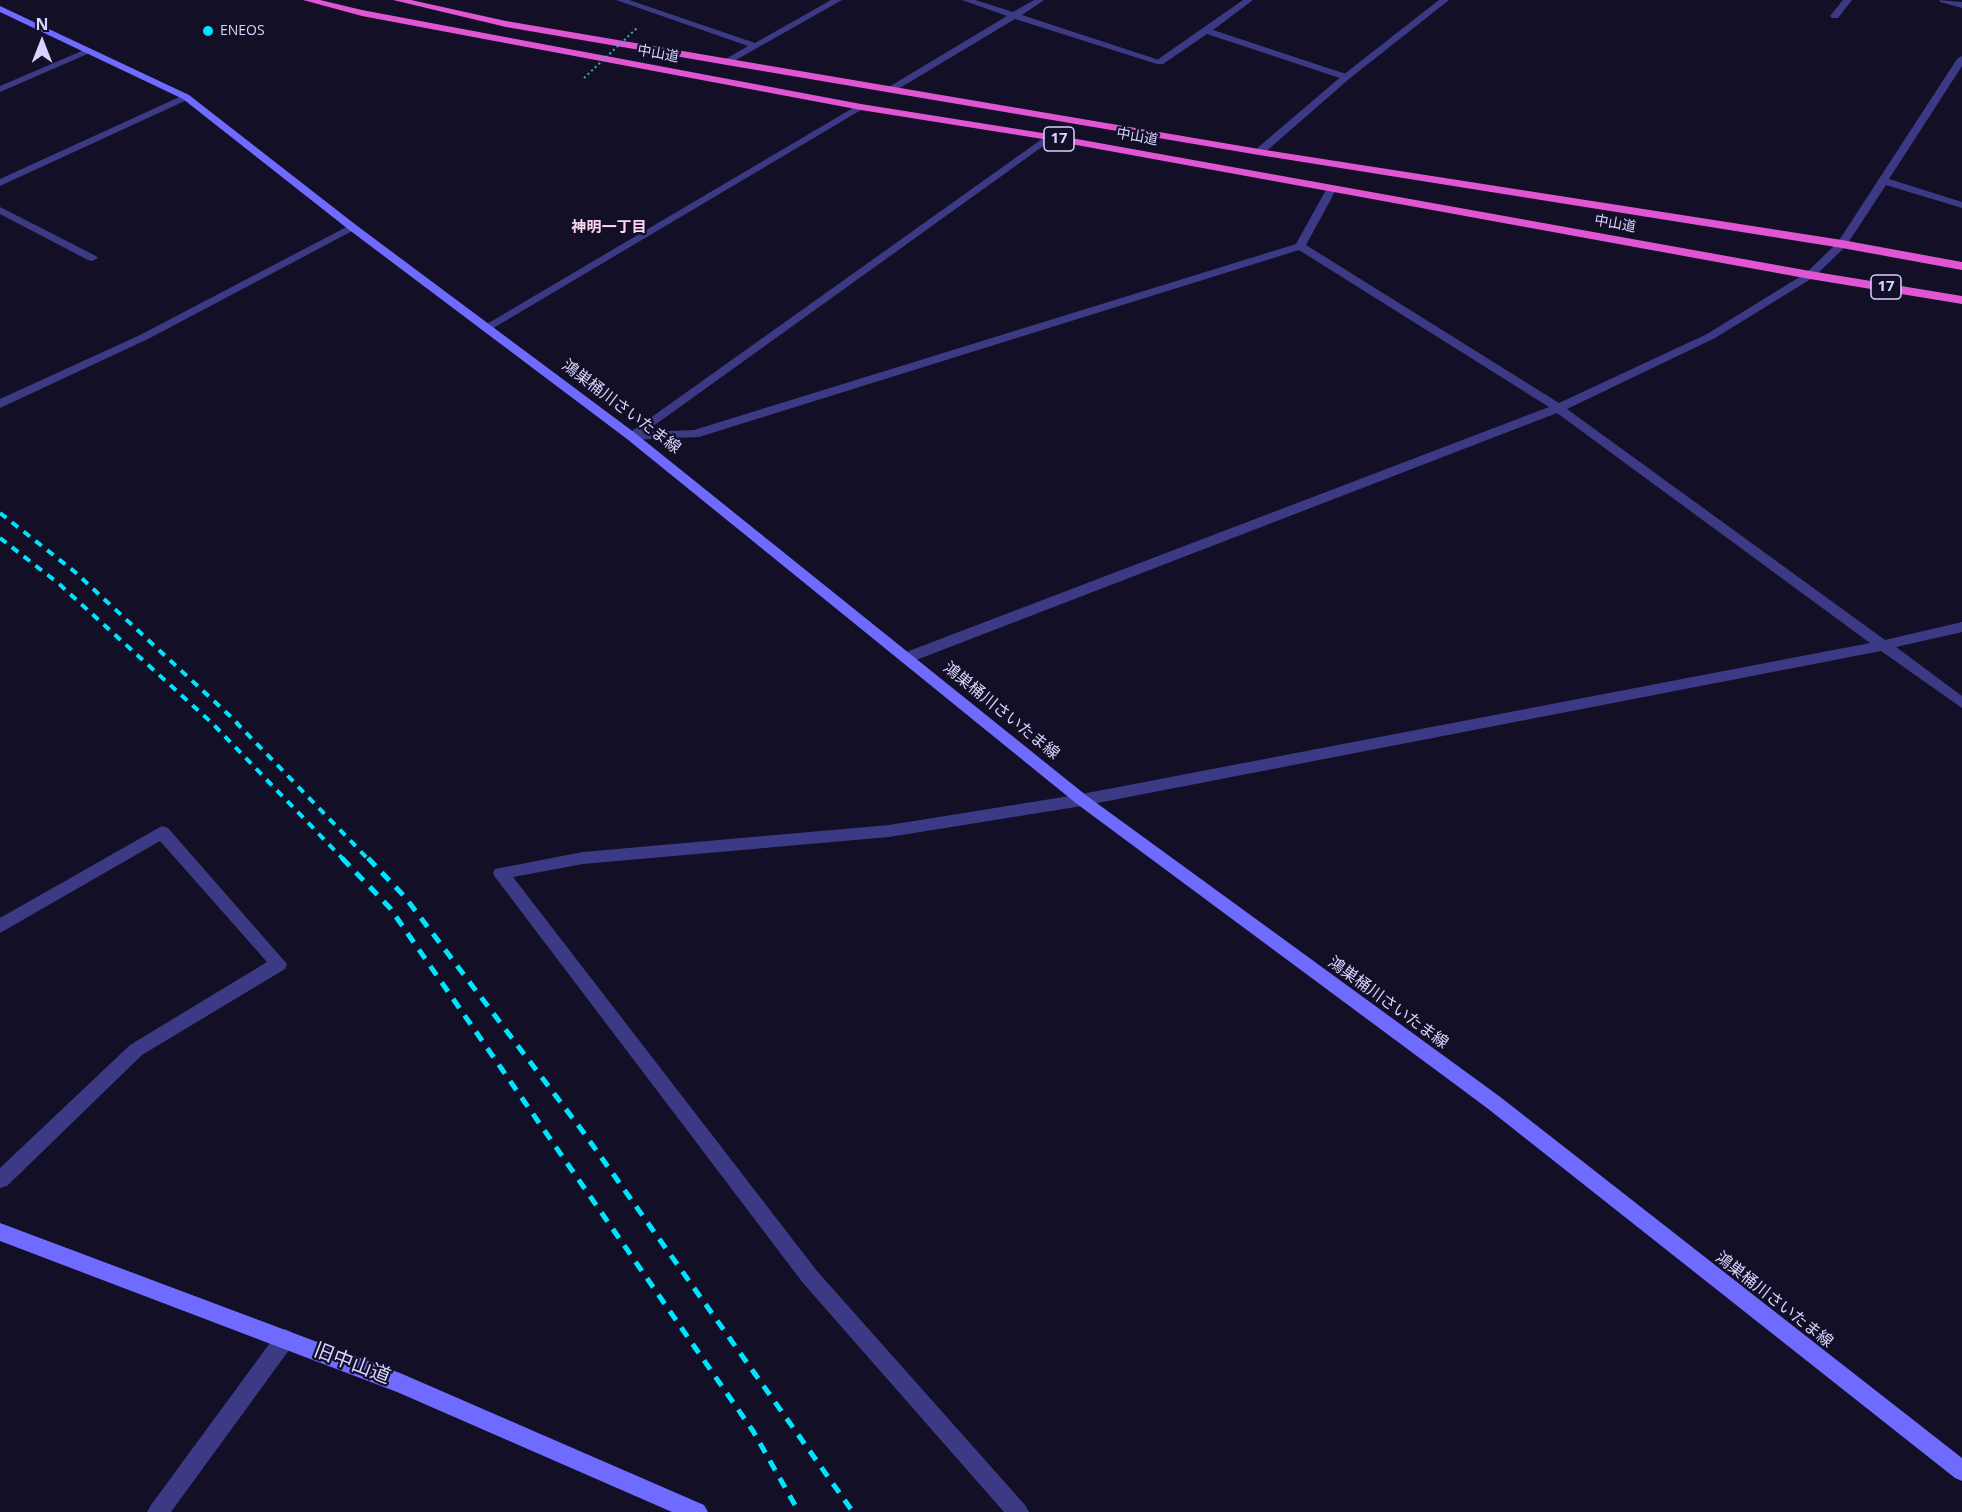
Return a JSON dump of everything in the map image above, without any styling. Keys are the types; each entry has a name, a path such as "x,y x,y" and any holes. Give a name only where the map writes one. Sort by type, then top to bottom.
{"highway":[{"name":"中山道","path":"308,0 362,13 861,107 1049,137 1810,275 1962,300"},
{"name":"中山道","path":"398,0 506,24 890,90 1259,152 1842,244 1962,266"}],"main road":[{"name":"鴻巣桶川さいたま線","path":"2,12 186,97 352,227 631,436 1082,800 1493,1102 1962,1471"},
{"name":"旧中山道","path":"0,1232 400,1383 697,1512"}],"street":[{"path":"727,62 838,0"},
{"path":"966,0 1160,62 1249,0"},
{"path":"890,90 1040,0"},
{"path":"1259,152 1346,77 1445,0"},
{"path":"1835,16 1848,0"},
{"path":"1942,0 1962,5"},
{"path":"628,1 756,46"},
{"path":"1205,30 1346,77"},
{"path":"0,89 87,52"},
{"path":"906,658 1558,408 1711,336 1810,275 1842,244 1962,59"},
{"path":"0,183 186,97"},
{"path":"486,328 861,107"},
{"path":"631,436 1049,137"},
{"path":"1882,180 1962,205"},
{"path":"631,436 695,434 1300,246 1332,188"},
{"path":"0,210 92,258"},
{"path":"0,404 144,336 352,227"},
{"path":"1300,246 1558,408 1962,703"},
{"path":"1018,1512 810,1277 501,873 583,858 889,831 1082,800 1885,645 1962,627"},
{"path":"0,926 162,832 279,964 136,1050 0,1180"},
{"path":"158,1512 285,1339"}],"path":[{"path":"584,78 638,27"}],"railway":[{"path":"0,513 75,572 230,716 369,860"},
{"path":"0,538 58,583 212,723 344,860"},
{"path":"342,858 390,908 753,1431 799,1512"},
{"path":"368,858 405,897 584,1133 853,1512"}],"place":[{"name":"ENEOS","path":"208,31"}],"district":[{"name":"神明一丁目","path":"609,228"}]}
